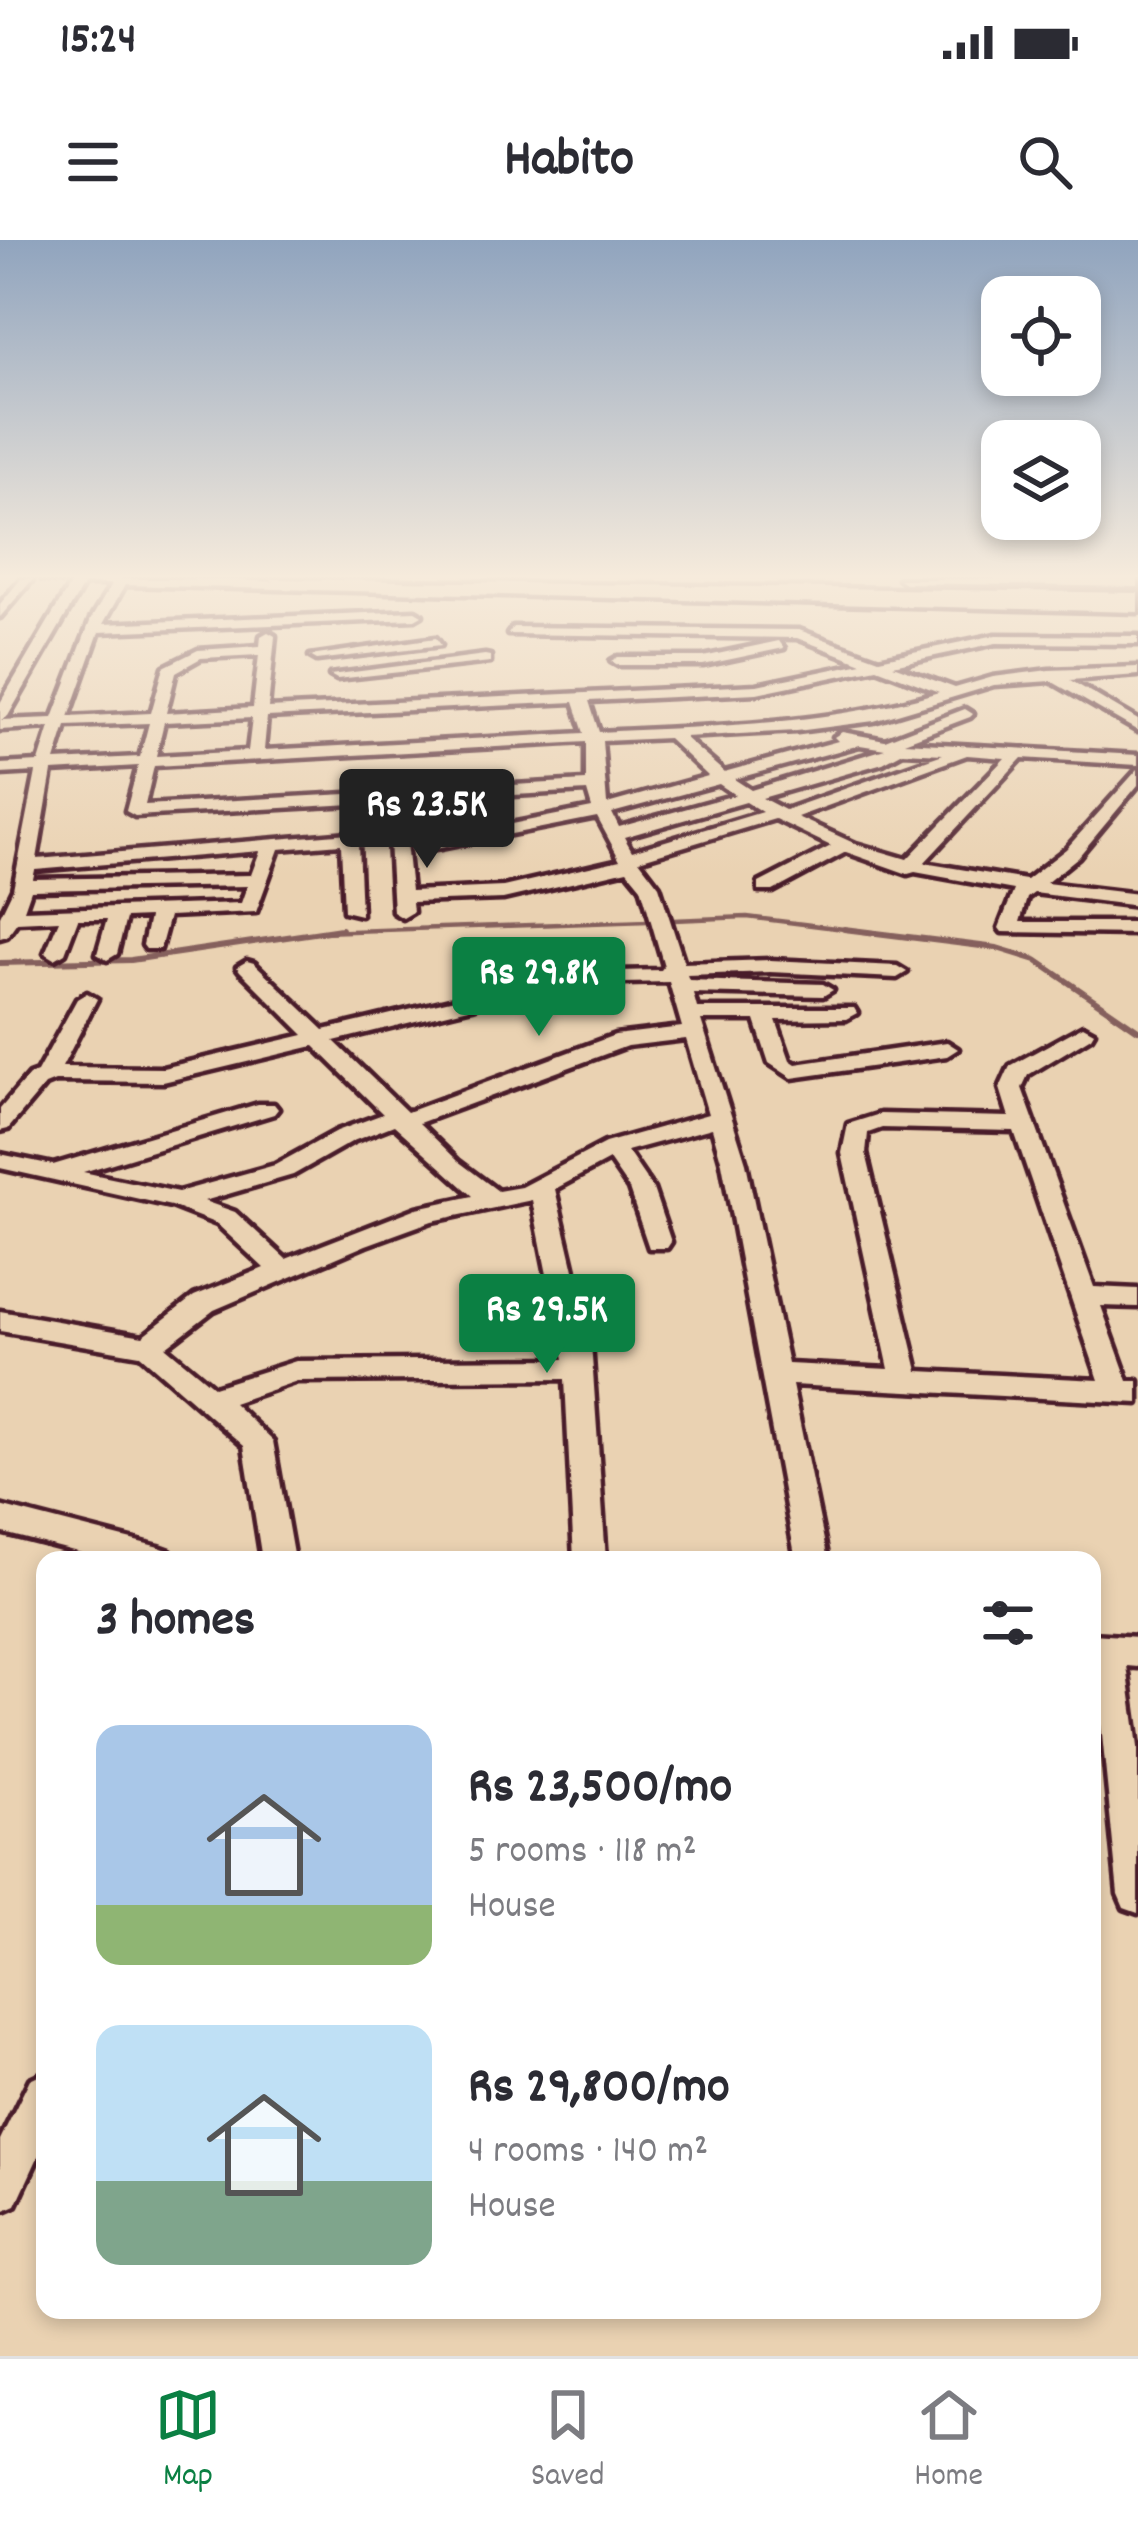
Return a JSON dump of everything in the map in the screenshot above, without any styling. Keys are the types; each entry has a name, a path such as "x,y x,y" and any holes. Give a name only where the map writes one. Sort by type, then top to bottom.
{"street":[{"path":"0,716 22,678"},
{"path":"5,924 25,875 46,765 77,678"},
{"path":"130,858 135,811 167,678"},
{"path":"256,755 265,678"},
{"path":"606,695 612,678"},
{"path":"0,725 757,689 809,678"},
{"path":"910,678 950,692"},
{"path":"135,811 322,776 418,748 797,726 874,716 950,692 1028,678"},
{"path":"1055,678 1138,726"},
{"path":"580,697 594,740 594,786 601,811 612,835 650,886 673,977 720,1118 778,1374 810,1551"},
{"path":"507,699 515,743"},
{"path":"612,835 877,760 892,745 965,713"},
{"path":"797,726 892,745 1138,760"},
{"path":"674,734 699,765 841,848 908,869 1138,900"},
{"path":"25,875 130,858 397,834 435,844 601,811 860,740"},
{"path":"1071,756 1138,740"},
{"path":"418,748 427,794"},
{"path":"397,834 402,904 517,890 778,814 970,750"},
{"path":"908,869 1018,753"},
{"path":"0,769 256,755 322,776 427,794 594,786"},
{"path":"1138,774 1109,814 1018,896 1009,928 1138,928"},
{"path":"349,838 354,911"},
{"path":"5,924 71,914 251,907 270,848"},
{"path":"766,887 841,848"},
{"path":"25,875 260,880"},
{"path":"153,945 160,911"},
{"path":"107,954 118,913"},
{"path":"55,953 71,914"},
{"path":"46,1076 163,1075 478,1000 534,980 673,977 770,966 897,972"},
{"path":"247,968 490,1197"},
{"path":"673,977 823,991"},
{"path":"0,1124 46,1076 87,999"},
{"path":"178,1200 284,1171 345,1136 613,1043 690,1023 846,1013"},
{"path":"764,1016 780,1064 791,1071 947,1049"},
{"path":"778,1374 1127,1392 1083,1296 1021,1124 1013,1077 1083,1032"},
{"path":"56,1172 266,1109"},
{"path":"148,1348 204,1303 409,1220 542,1187 613,1148 720,1118"},
{"path":"906,1380 854,1153 856,1129 880,1121 1021,1124"},
{"path":"613,1148 641,1189 658,1242"},
{"path":"0,1160 178,1200 226,1218 283,1271"},
{"path":"542,1187 578,1369 589,1551"},
{"path":"1083,1296 1138,1298"},
{"path":"0,1321 148,1348 258,1441 276,1551"},
{"path":"209,1400 296,1371 578,1369"},
{"path":"0,1519 124,1551"},
{"path":"1113,1650 1138,1894"},
{"path":"0,2188 36,2113"}],"waterway":[{"path":"673,920 747,917 868,932"},
{"path":"321,932 649,921"},
{"path":"0,963 131,960 341,929"},
{"path":"844,929 997,948 1036,960 1138,1030"}]}
